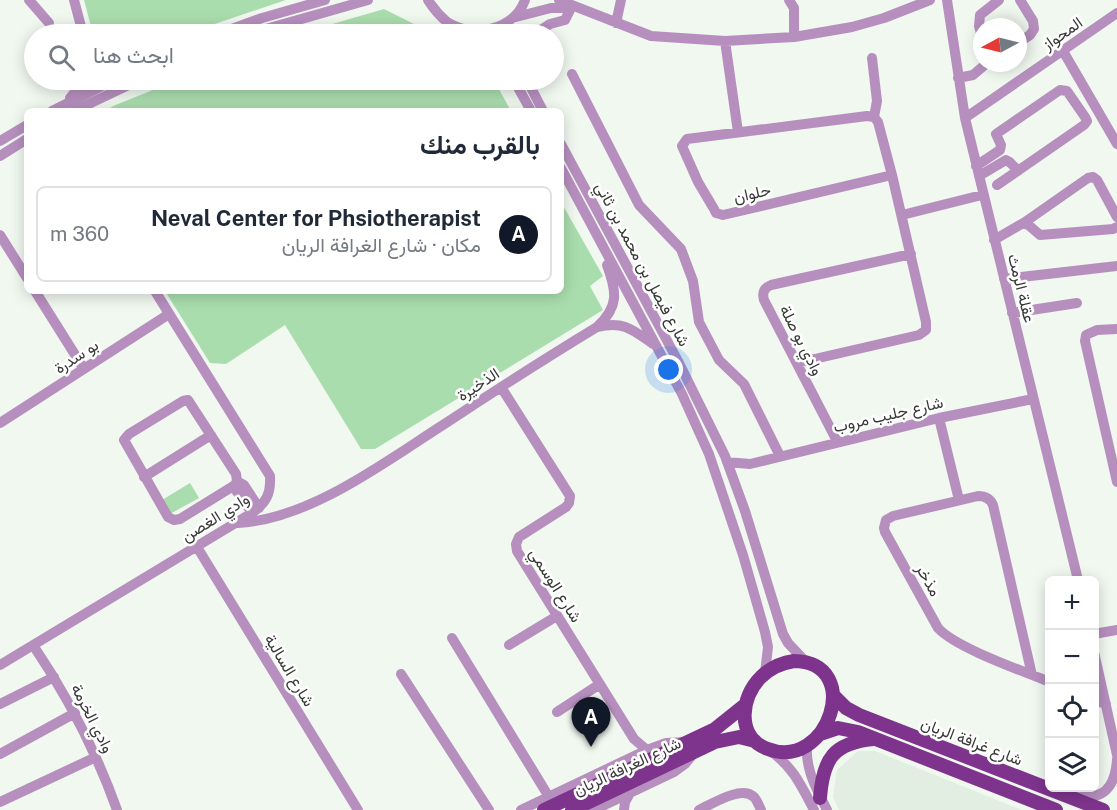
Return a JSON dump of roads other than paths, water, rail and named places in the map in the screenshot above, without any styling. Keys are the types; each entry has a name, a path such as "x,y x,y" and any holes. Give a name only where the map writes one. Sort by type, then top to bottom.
{"main road":[{"path":"788,662 806,662 821,671 831,684 834,696 830,716 820,734 807,744 786,752 768,749 755,741 746,725 745,705 754,684 765,673 788,662"},
{"name":"شارع غرافة الريان","path":"834,696 846,708 859,715 1102,810"},
{"name":"شارع الغرافة الريان","path":"573,810 692,747 745,705"},
{"name":"شارع غرافة الريان","path":"820,734 841,728 875,738 1056,810"},
{"name":"شارع الغرافة الريان","path":"546,803 692,747 729,737 755,741"},
{"path":"820,806 822,775 832,756 848,743 875,738"},
{"path":"573,810 601,807"}],"street":[{"path":"29,0 49,22"},
{"path":"74,0 80,24"},
{"path":"246,24 325,0"},
{"path":"284,24 368,0"},
{"path":"510,24 525,0"},
{"path":"559,0 651,36 725,42 794,37 852,27 884,18 924,1"},
{"path":"616,23 621,0"},
{"path":"789,0 794,8 794,37"},
{"name":"عقلة الرمث","path":"947,0 965,118 982,195 1077,576"},
{"path":"980,18 980,15 999,0"},
{"path":"1020,0 1033,21 1035,29 1027,37"},
{"path":"427,1 451,24"},
{"path":"502,24 551,8 576,8"},
{"path":"550,24 566,20 576,8"},
{"name":"المحواز","path":"965,118 1117,13"},
{"path":"725,42 738,132"},
{"path":"1063,51 1117,144"},
{"path":"797,363 923,333 927,326 881,130 874,117 877,101 872,58"},
{"path":"958,78 976,72"},
{"path":"572,74 639,205 681,249 693,281 699,322 719,360 744,384 780,456"},
{"path":"978,171 1000,150 1001,145 992,137 1064,89 1067,91 1087,121 997,185"},
{"path":"71,107 80,90"},
{"path":"71,107 105,90"},
{"path":"89,108 110,90"},
{"path":"519,90 529,108"},
{"path":"532,90 541,108"},
{"name":"حلوان","path":"874,117 687,139 681,146 698,182 719,215 740,212 892,175"},
{"path":"0,141 24,127"},
{"path":"0,156 24,142"},
{"name":"شارع فيصل بن محمد بن ثاني","path":"564,150 678,361 727,462 781,627 788,643 806,662"},
{"path":"978,171 1006,160 1019,170"},
{"name":"شارع فيصل بن محمد بن ثاني","path":"564,174 682,394 709,454 765,632 768,647 765,673"},
{"path":"994,240 1025,222 1088,178 1093,177 1097,180 1117,217"},
{"path":"902,215 982,195"},
{"path":"1025,222 1040,235 1117,227"},
{"name":"الذخيرة","path":"235,523 270,519 299,510 376,467 597,327 609,316 614,306 615,291 593,228"},
{"path":"0,235 24,273"},
{"name":"وادي بو صلة","path":"837,441 764,300 765,289 771,285 911,254"},
{"path":"1004,279 1117,266"},
{"path":"37,294 84,369"},
{"name":"وادي الغصن","path":"0,665 255,511 264,505 271,490 270,476 157,294"},
{"path":"1012,312 1077,303"},
{"name":"بو سدرة","path":"0,423 169,314"},
{"path":"597,327 612,324 623,325 657,346"},
{"path":"1117,329 1092,332 1086,335 1085,341 1117,482"},
{"name":"شارع الوسمي","path":"501,387 566,486 570,496 566,507 522,535 516,544 520,556 634,739 647,750"},
{"name":"شارع جليب مروب","path":"727,462 750,464 939,417 1033,399"},
{"path":"186,400 211,435 237,476 235,483 180,519 174,520 168,517 144,477 124,443 125,438 186,400"},
{"path":"939,417 959,500"},
{"path":"144,477 211,435"},
{"path":"734,480 750,464"},
{"path":"235,483 243,486 255,511"},
{"name":"مذخر","path":"1032,675 990,500 983,496 959,500 889,517 884,524 885,532 943,634 962,645 1032,675 1045,680"},
{"name":"شارع السالية","path":"196,547 357,810"},
{"path":"509,645 557,616"},
{"path":"1099,633 1117,630"},
{"path":"452,638 546,803"},
{"name":"وادي الخرمة","path":"33,645 75,713 117,810"},
{"path":"1061,794 1089,796 1104,792 1115,778 1117,757 1099,671"},
{"path":"401,674 489,810"},
{"path":"0,704 54,676"},
{"path":"557,712 600,684"},
{"path":"1099,702 1106,705"},
{"path":"0,754 75,713"},
{"name":"شارع الغرافة الريان","path":"521,810 546,803 647,750 673,742 692,747 678,770 601,807"},
{"path":"807,744 808,770 820,806"},
{"path":"768,749 782,760 820,806"},
{"path":"0,802 96,757"},
{"path":"699,810 733,794 744,792 754,797 760,810"},
{"path":"601,807 623,810 630,793"},
{"path":"1025,798 1039,810"}],"place":[{"name":"Neval Center for Phsiotherapist","path":"591,747"}]}
